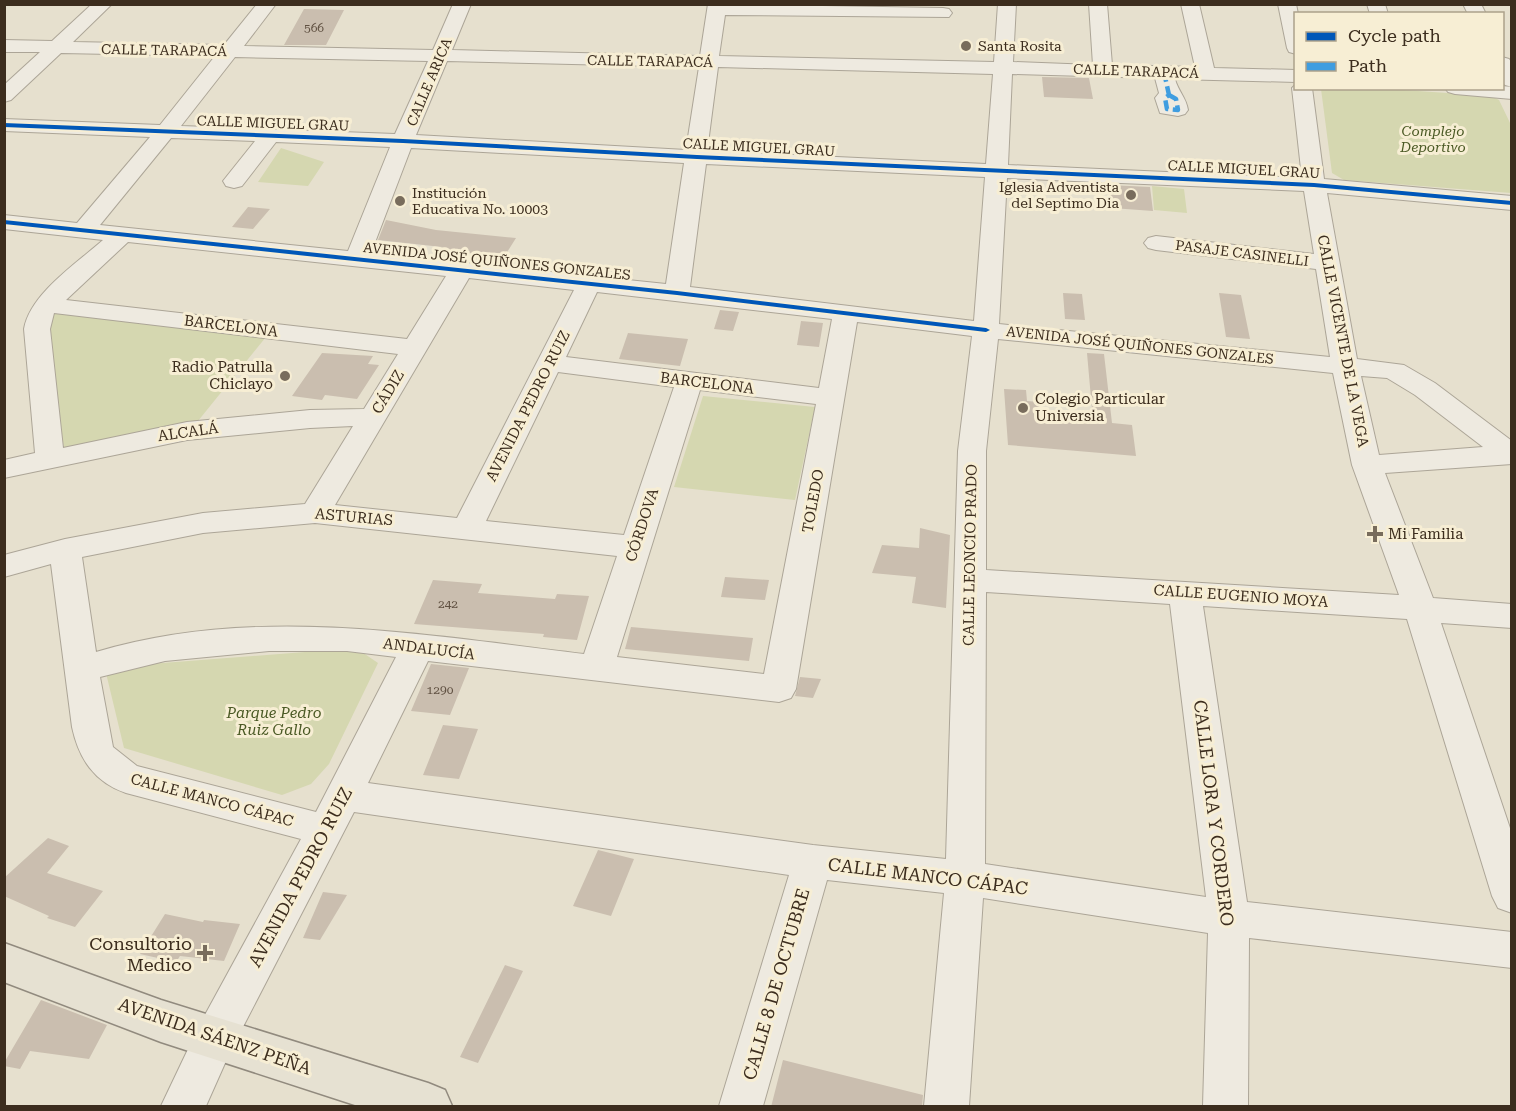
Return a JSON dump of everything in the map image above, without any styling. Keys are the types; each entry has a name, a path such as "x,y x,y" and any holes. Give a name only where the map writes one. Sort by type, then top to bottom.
{"main road":[{"name":"AVENIDA SÁENZ PEÑA","path":"4,962 43,978 215,1038 428,1107"}],"street":[{"path":"4,96 102,4"},
{"path":"83,230 133,172 267,4"},
{"name":"CALLE ARICA","path":"356,260 403,141 462,4"},
{"name":"CALLE LEONCIO PRADO","path":"946,1107 965,878 972,451 986,330 1007,4"},
{"path":"1098,4 1103,70"},
{"path":"1190,4 1206,74"},
{"path":"1287,4 1294,38"},
{"path":"677,293 717,7 898,8 944,13"},
{"name":"CALLE TARAPACÁ","path":"4,46 1294,76"},
{"path":"1504,65 1512,81"},
{"path":"1164,72 1169,95"},
{"name":"CALLE VICENTE DE LA VEGA","path":"1302,90 1314,185 1327,263 1345,366 1367,465 1420,608 1512,896"},
{"path":"1478,90 1512,93"},
{"name":"CALLE MIGUEL GRAU","path":"4,125 403,141 697,158 1314,185 1512,203"},
{"path":"234,181 270,136"},
{"name":"AVENIDA JOSÉ QUIÑONES GONZALES","path":"6,224 123,234 461,271 534,271 589,284 986,330 1394,371 1404,375 1511,455"},
{"path":"50,459 37,329 39,317 46,305 123,234"},
{"name":"PASAJE CASINELLI","path":"1156,243 1327,263"},
{"name":"CÁDIZ","path":"315,513 461,271"},
{"name":"AVENIDA PEDRO RUIZ","path":"467,528 589,284"},
{"name":"BARCELONA","path":"46,305 416,348"},
{"name":"TOLEDO","path":"779,689 846,312"},
{"name":"BARCELONA","path":"549,363 831,398"},
{"name":"CÓRDOVA","path":"596,669 689,381"},
{"name":"ALCALÁ","path":"4,469 187,431 310,419 374,417"},
{"path":"1367,465 1511,455"},
{"name":"ASTURIAS","path":"4,566 65,550 203,523 315,513 635,547"},
{"name":"CALLE MANCO CÁPAC","path":"65,550 93,744 102,762 126,778 326,830"},
{"name":"CALLE EUGENIO MOYA","path":"970,580 1420,608 1450,613 1512,616"},
{"name":"CALLE LORA Y CORDERO","path":"1185,593 1229,918 1225,1107"},
{"name":"ANDALUCÍA","path":"81,670 138,653 248,638 348,639 779,689"},
{"name":"AVENIDA PEDRO RUIZ","path":"183,1107 215,1038 345,795 418,647"},
{"name":"CALLE MANCO CÁPAC","path":"345,795 813,862 965,878 1229,918 1512,950"},
{"name":"CALLE 8 DE OCTUBRE","path":"741,1107 813,862"}],"green space":[{"name":"Complejo Deportivo","path":"1321,90 1404,90 1491,96 1499,100 1511,125 1511,193 1344,180 1332,173"},
{"path":"281,148 324,162 308,186 258,182"},
{"path":"1152,186 1184,189 1187,213 1154,210"},
{"path":"54,313 266,337 198,421 64,449 47,318"},
{"path":"703,396 815,407 795,500 674,487"},
{"name":"Parque Pedro Ruiz Gallo","path":"356,648 378,663 329,764 311,784 282,795 124,748 106,673 124,666"}],"building":[{"path":"304,9 344,10 326,45 284,45"},
{"path":"1042,77 1089,78 1093,99 1044,97"},
{"name":"Iglesia Adventista del Septimo Dia","path":"1109,185 1150,187 1153,211 1112,208"},
{"path":"248,207 270,209 253,229 232,227"},
{"path":"386,220 436,230 516,238 504,257 440,250 442,247 378,240"},
{"path":"1063,293 1082,294 1085,320 1065,319"},
{"path":"1219,293 1241,295 1250,339 1226,337"},
{"path":"720,310 739,312 733,331 714,329"},
{"path":"801,321 823,323 819,347 797,345"},
{"path":"628,333 688,339 680,366 619,359"},
{"path":"322,353 373,356 368,364 379,365 357,399 325,395 322,400 292,396"},
{"path":"1087,353 1104,354 1112,423 1132,425 1136,456 1008,445 1004,389 1026,390 1027,401 1039,402 1040,414 1093,421"},
{"path":"920,528 950,535 946,608 912,603 916,577 872,573 882,545 919,548"},
{"path":"725,577 769,580 765,600 721,597"},
{"path":"433,580 482,584 478,593 555,599 557,594 589,596 577,640 543,637 544,634 414,624"},
{"path":"631,627 753,638 749,661 625,649"},
{"path":"431,664 469,668 450,715 411,711"},
{"path":"800,677 821,679 813,698 795,696"},
{"path":"443,725 478,729 459,779 423,775"},
{"path":"48,838 69,846 47,873 103,891 75,927 47,918 49,916 4,896 4,878"},
{"path":"598,850 634,859 611,916 573,906"},
{"path":"323,892 347,895 320,940 303,938"},
{"path":"165,914 203,922 204,920 240,924 224,961 180,956 176,962 140,954"},
{"path":"505,965 523,971 478,1063 460,1057"},
{"path":"41,1000 107,1025 89,1059 30,1051 20,1069 4,1066"},
{"path":"783,1060 923,1095 922,1107 771,1107"}],"marked path":[{"path":"1164,72 1169,95 1165,98 1167,109 1178,110 1176,99 1169,95"}],"cycle path":[{"path":"4,125 403,141 1314,185 1512,203"},
{"path":"4,222 677,293 986,330"}],"place":[{"name":"Santa Rosita","path":"966,46"},
{"name":"Iglesia Adventista del Septimo Dia","path":"1131,195"},
{"name":"Institución Educativa No. 10003","path":"400,201"},
{"name":"Radio Patrulla Chiclayo","path":"285,376"},
{"name":"Colegio Particular Universia","path":"1023,408"},
{"name":"Mi Familia","path":"1375,534"},
{"name":"Consultorio Medico","path":"205,953"}]}
